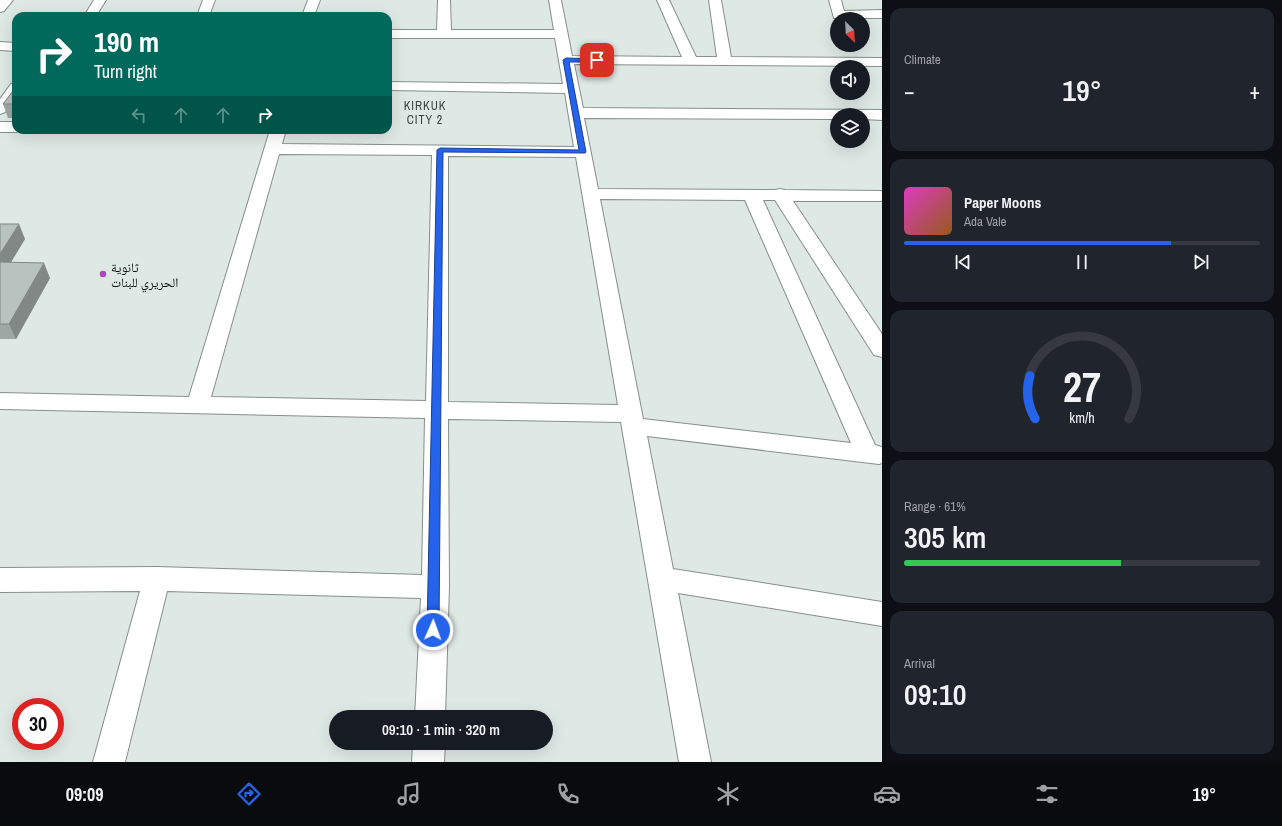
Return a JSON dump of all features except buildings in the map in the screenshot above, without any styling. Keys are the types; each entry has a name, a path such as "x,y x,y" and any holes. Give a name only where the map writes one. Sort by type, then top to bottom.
{"street":[{"path":"0,8 7,0"},
{"path":"92,12 100,0"},
{"path":"204,12 209,0"},
{"path":"310,12 314,0"},
{"path":"444,0 444,33"},
{"path":"555,0 572,89 583,124 583,152 695,762"},
{"path":"663,0 691,62"},
{"path":"715,0 725,62"},
{"path":"835,0 839,15 882,14"},
{"path":"392,34 562,34"},
{"path":"0,46 12,47"},
{"path":"566,60 691,62 882,62"},
{"path":"392,86 572,89"},
{"path":"0,109 12,92"},
{"path":"583,124 882,119"},
{"path":"870,125 882,119"},
{"path":"0,127 12,127"},
{"path":"688,128 830,128"},
{"path":"198,405 277,134"},
{"path":"272,150 583,152"},
{"path":"430,710 435,587 440,150"},
{"path":"591,194 780,194 882,196"},
{"path":"751,194 875,454"},
{"path":"780,194 882,350"},
{"path":"0,401 436,410 632,420 875,454"},
{"path":"0,580 158,579 435,587"},
{"path":"110,762 158,579"},
{"path":"661,579 882,614"},
{"path":"428,762 429,750"}],"place":[{"name":"ثانوية الحريري للبنات","path":"103,274"}],"district":[{"name":"KIRKUK CITY 2","path":"425,113"}],"route":[{"path":"433,630 435,587 440,150 583,152 566,60 597,60"}]}
